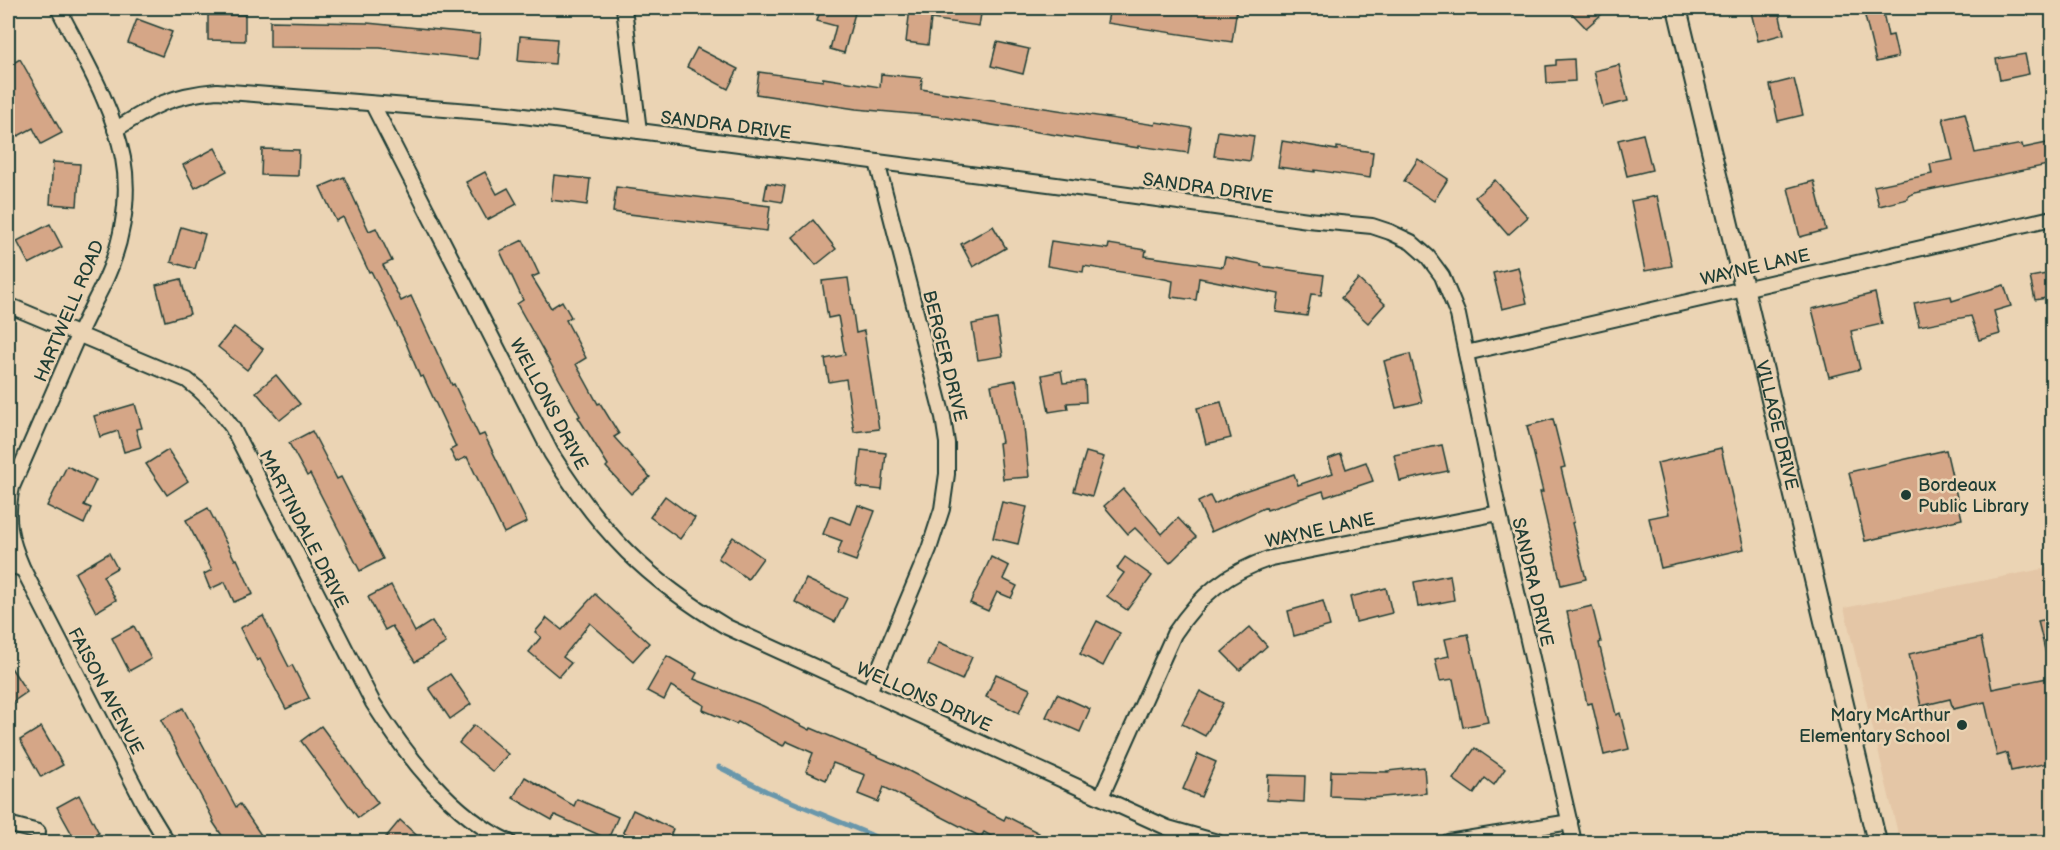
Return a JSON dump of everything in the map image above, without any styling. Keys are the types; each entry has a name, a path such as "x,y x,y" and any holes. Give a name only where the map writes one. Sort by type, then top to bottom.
{"main road":[{"name":"VILLAGE DRIVE","path":"1677,8 1878,843"}],"street":[{"name":"HARTWELL ROAD","path":"23,569 11,543 8,524 8,506 12,487 113,261 125,205 123,159 115,130 101,93 58,8"},
{"path":"624,8 639,132"},
{"path":"115,130 150,107 171,98 194,93 217,91 373,105"},
{"name":"SANDRA DRIVE","path":"373,105 508,114 1067,186 1308,220 1372,226 1411,242 1428,257 1442,276 1458,315 1499,513 1574,843"},
{"name":"WELLONS DRIVE","path":"373,105 551,453 597,520 642,567 694,607 727,627 1168,828 1217,843"},
{"name":"BERGER DRIVE","path":"869,692 930,549 942,509 947,474 947,444 943,417 877,162"},
{"name":"WAYNE LANE","path":"1466,353 2052,218"},
{"name":"MARTINDALE DRIVE","path":"8,305 187,380 219,408 232,427 373,702 393,735 419,768 446,796 475,821 510,843"},
{"name":"WAYNE LANE","path":"1101,797 1174,634 1201,599 1229,576 1271,558 1499,513"},
{"path":"8,565 23,569"},
{"name":"FAISON AVENUE","path":"23,569 144,804 167,843"},
{"path":"1448,843 1570,822"},
{"path":"8,824 38,832"}],"shaded area":[{"name":"Mary McArthur Elementary School","path":"2052,567 2052,842 1900,842 1844,608"}],"building":[{"path":"821,8 836,8 855,13 844,53 830,49 836,26 817,21"},
{"path":"910,8 982,8 979,26 931,19 928,45 906,42"},
{"path":"1110,8 1237,8 1232,42 1107,23"},
{"path":"1567,8 1609,8 1586,28"},
{"path":"1750,8 1778,8 1784,34 1758,41"},
{"path":"1863,8 1882,8 1888,36 1893,35 1898,57 1876,62"},
{"path":"208,15 245,15 245,41 208,40"},
{"path":"137,19 172,32 162,56 128,43"},
{"path":"270,21 367,23 480,34 478,59 380,48 270,47"},
{"path":"520,36 557,39 555,64 518,61"},
{"path":"997,42 1029,49 1023,74 991,66"},
{"path":"697,48 738,69 728,89 687,67"},
{"path":"2025,54 2029,74 2000,80 1996,59"},
{"path":"20,59 62,133 41,144 33,128 18,136 8,116 8,66"},
{"path":"1574,59 1575,81 1547,83 1546,66 1556,65 1556,60"},
{"path":"1619,65 1628,101 1603,107 1594,71"},
{"path":"759,72 823,81 823,78 880,87 881,74 922,78 921,89 1155,125 1156,122 1192,128 1188,153 1139,146 1139,148 935,116 856,109 756,94"},
{"path":"1794,79 1803,115 1778,121 1770,85"},
{"path":"1965,113 1975,153 2022,144 2023,148 2052,142 2052,164 1915,193 1908,196 1908,199 1879,206 1874,186 1932,174 1930,164 1953,160 1943,118"},
{"path":"1218,131 1254,136 1250,161 1214,156"},
{"path":"1643,134 1652,170 1627,176 1618,140"},
{"path":"1282,141 1337,150 1337,147 1373,152 1370,178 1278,167"},
{"path":"215,148 227,171 195,188 183,165"},
{"path":"262,149 299,150 298,176 261,175"},
{"path":"1418,159 1448,179 1434,201 1404,181"},
{"path":"53,162 80,164 77,206 50,204"},
{"path":"485,172 497,194 508,188 517,204 487,220 466,182"},
{"path":"554,175 590,179 587,205 551,200"},
{"path":"344,177 369,231 376,228 392,261 383,265 401,301 411,296 452,385 454,384 479,436 484,434 527,522 504,533 467,457 456,462 450,450 456,447 423,376 420,377 406,343 343,217 336,221 320,187"},
{"path":"1495,180 1528,217 1508,235 1475,197"},
{"path":"1814,181 1826,230 1800,237 1788,188"},
{"path":"767,183 785,186 782,202 764,199"},
{"path":"616,187 770,206 767,231 613,212"},
{"path":"1657,196 1672,266 1645,271 1631,201"},
{"path":"813,220 836,249 816,265 793,237"},
{"path":"50,224 62,247 29,264 17,241"},
{"path":"993,226 1006,248 973,267 961,244"},
{"path":"181,227 205,234 195,269 171,262"},
{"path":"523,240 539,274 532,277 551,308 562,301 571,317 566,320 586,358 576,364 598,404 600,403 619,434 614,437 650,477 631,494 606,467 608,465 578,417 580,416 517,304 523,300 500,251"},
{"path":"1051,241 1108,249 1109,244 1146,250 1145,256 1223,267 1225,257 1261,264 1261,266 1324,275 1321,295 1311,294 1307,316 1276,312 1279,294 1199,278 1196,300 1171,297 1173,281 1165,279 1084,266 1083,272 1047,266"},
{"path":"1518,267 1527,303 1502,309 1493,273"},
{"path":"2052,273 2052,297 2035,300 2030,277"},
{"path":"848,278 856,333 864,331 879,429 854,432 846,379 829,382 825,359 845,355 838,316 828,318 822,281"},
{"path":"181,279 190,314 165,321 156,285"},
{"path":"1358,279 1385,304 1368,323 1341,298"},
{"path":"2004,285 2011,306 1994,311 2000,334 1979,340 1971,316 1919,326 1914,303 1951,296 1952,301"},
{"path":"1875,293 1882,324 1851,331 1860,369 1829,377 1812,309"},
{"path":"997,319 1003,356 978,360 972,324"},
{"path":"234,327 263,349 247,370 218,347"},
{"path":"1410,354 1422,402 1396,408 1384,361"},
{"path":"1061,371 1063,383 1085,381 1086,402 1067,403 1068,409 1049,412 1042,375"},
{"path":"276,375 300,404 280,420 256,392"},
{"path":"1016,380 1023,417 1029,477 1003,479 999,443 1002,442 991,385"},
{"path":"1221,402 1231,438 1206,444 1197,408"},
{"path":"135,404 142,428 136,429 141,447 124,452 118,431 100,437 94,416"},
{"path":"1553,419 1565,467 1561,468 1574,522 1572,523 1586,579 1561,585 1540,492 1543,492 1527,426"},
{"path":"312,431 337,479 341,477 383,559 360,571 310,474 307,476 289,443"},
{"path":"1442,445 1448,471 1400,481 1394,455"},
{"path":"1721,448 1744,549 1661,568 1649,518 1669,514 1657,463"},
{"path":"168,450 188,481 167,495 146,464"},
{"path":"861,450 886,453 882,490 857,487"},
{"name":"Bordeaux Public Library","path":"1946,450 1962,519 1865,541 1849,472"},
{"path":"1086,452 1104,457 1092,496 1074,491"},
{"path":"1341,454 1346,469 1366,462 1373,481 1325,497 1323,491 1267,510 1266,507 1211,532 1198,502 1210,496 1214,504 1238,493 1294,474 1298,485 1333,473 1328,459"},
{"path":"67,466 96,480 84,505 91,508 84,524 47,506"},
{"path":"1123,489 1162,534 1178,518 1196,537 1170,563 1135,528 1128,534 1104,506"},
{"path":"665,496 695,518 680,539 650,517"},
{"path":"1002,502 1027,507 1018,544 993,538"},
{"path":"858,505 875,511 856,561 837,554 842,541 823,534 830,516 851,524"},
{"path":"208,508 235,560 237,559 253,594 234,602 225,582 210,589 204,574 212,570 186,520"},
{"path":"733,537 763,558 748,579 718,558"},
{"path":"109,553 117,568 103,576 116,600 96,612 75,573"},
{"path":"991,557 1009,566 1003,579 1017,586 1011,598 997,592 988,611 970,603"},
{"path":"1125,557 1152,576 1127,610 1107,596 1124,573 1117,568"},
{"path":"1450,575 1454,600 1418,607 1414,582"},
{"path":"806,579 847,598 835,622 795,602"},
{"path":"391,585 415,632 432,621 446,643 415,662 392,626 385,630 368,597"},
{"path":"1386,588 1392,613 1356,622 1350,597"},
{"path":"595,594 649,643 633,661 590,623 563,657 571,663 559,677 529,652 541,637 535,632 547,618 562,630"},
{"path":"1323,601 1330,626 1294,636 1288,611"},
{"path":"1592,606 1616,715 1620,713 1629,749 1604,755 1592,703 1587,704 1567,612"},
{"path":"263,616 289,667 292,665 309,698 286,709 260,659 257,661 240,628"},
{"path":"2052,618 2052,658 2047,658 2038,621"},
{"path":"1097,621 1120,633 1103,666 1080,654"},
{"path":"134,626 151,659 129,671 112,638"},
{"path":"1250,627 1267,646 1240,670 1222,652"},
{"path":"1468,634 1488,722 1463,727 1453,679 1440,681 1435,659 1449,656 1445,639"},
{"path":"1981,638 1992,689 2052,677 2052,762 2011,771 2007,753 1997,756 1985,702 1953,709 1950,699 1921,706 1909,654"},
{"path":"939,642 972,657 962,680 928,665"},
{"path":"667,656 697,673 694,679 763,706 810,730 811,728 895,764 1004,820 1006,816 1039,833 1034,843 1003,843 984,832 981,837 884,787 878,802 858,794 865,775 833,763 826,780 806,771 813,753 786,741 783,746 738,722 736,724 703,710 704,705 671,686 664,700 647,691"},
{"path":"8,663 27,692 8,705"},
{"path":"450,674 471,704 450,719 429,688"},
{"path":"996,674 1030,689 1019,713 986,697"},
{"path":"1200,691 1223,703 1205,736 1182,724"},
{"path":"1057,694 1090,709 1080,732 1046,717"},
{"path":"183,708 236,807 240,804 261,835 249,843 227,843 213,822 161,720"},
{"path":"474,725 508,754 493,772 459,743"},
{"path":"321,726 378,803 358,818 301,741"},
{"path":"41,727 63,765 41,777 20,740"},
{"path":"1475,748 1505,769 1494,785 1485,778 1474,794 1453,779"},
{"path":"1198,754 1216,762 1201,797 1183,789"},
{"path":"1424,767 1426,793 1372,798 1330,796 1331,771 1388,772"},
{"path":"1268,775 1305,776 1304,802 1267,800"},
{"path":"525,777 574,806 577,799 618,817 608,839 555,815 552,820 513,798"},
{"path":"79,795 99,833 82,843 77,843 57,807"},
{"path":"633,810 673,829 667,843 646,843 623,832"},
{"path":"400,820 425,843 381,843"}],"waterway":[{"path":"719,767 766,791 885,842"}],"place":[{"name":"Bordeaux Public Library","path":"1906,495"},
{"name":"Mary McArthur Elementary School","path":"1962,725"}]}
